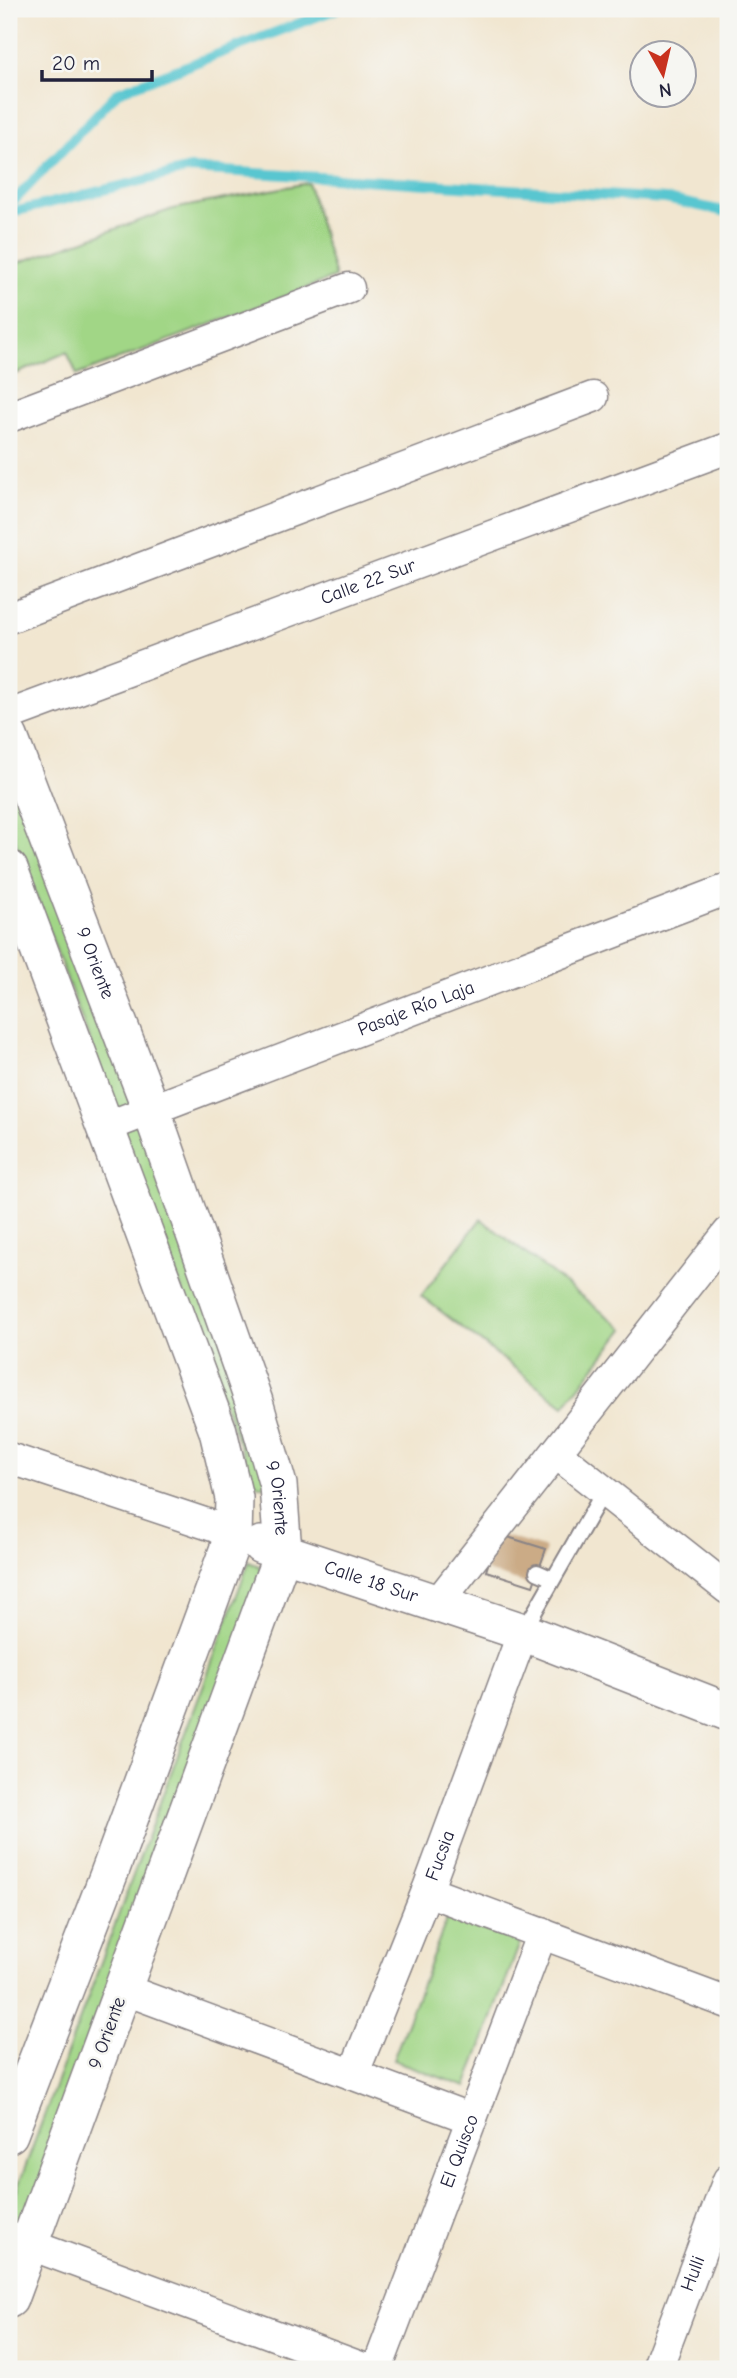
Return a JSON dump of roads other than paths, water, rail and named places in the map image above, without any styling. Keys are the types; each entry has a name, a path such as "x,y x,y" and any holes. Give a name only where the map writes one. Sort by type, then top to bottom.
{"street":[{"path":"9,417 349,288"},
{"path":"9,618 593,397"},
{"name":"Calle 22 Sur","path":"9,716 728,448"},
{"name":"9 Oriente","path":"9,737 151,1108 270,1450 278,1485 283,1552 123,1989 19,2240 9,2299"},
{"path":"9,869 218,1431 234,1498 233,1537 109,1874 9,2134"},
{"name":"Pasaje Río Laja","path":"106,1127 728,888"},
{"path":"436,1605 484,1555 557,1454 728,1233"},
{"path":"557,1454 728,1589"},
{"name":"Calle 18 Sur","path":"9,1458 216,1527 233,1537 523,1632 728,1712"},
{"name":"Fucsia","path":"353,2075 427,1891 523,1632"},
{"path":"109,1874 157,1891"},
{"path":"427,1891 728,2003"},
{"name":"El Quisco","path":"377,2369 542,1933"},
{"path":"123,1989 472,2119"},
{"name":"Hulli","path":"657,2369 728,2180"},
{"path":"19,2240 366,2369"}],"lane":[{"path":"523,1632 604,1490"},
{"path":"537,1572 553,1579"}],"waterway":[{"path":"9,206 118,92 337,9"},
{"path":"9,213 190,169 666,199 728,212"}]}
